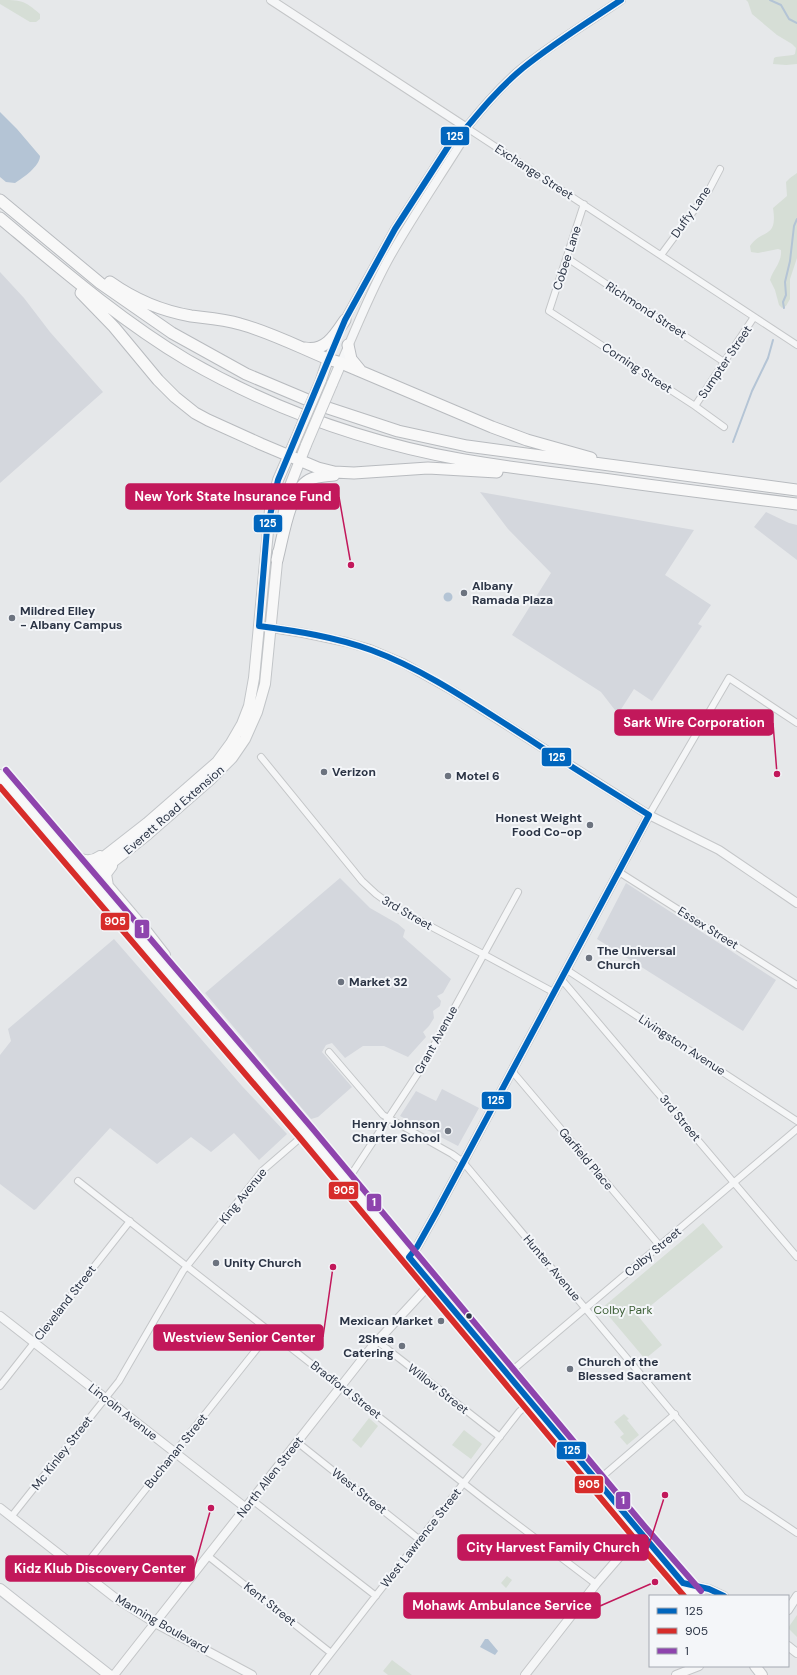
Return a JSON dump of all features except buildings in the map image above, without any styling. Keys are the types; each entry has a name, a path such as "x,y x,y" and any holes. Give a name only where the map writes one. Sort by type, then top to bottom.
{"highway":[{"path":"0,200 100,283 159,325 222,362 296,396 366,422 444,442 514,454 797,490"},
{"path":"18,215 114,285 137,298 178,313 239,323 362,371 509,434 628,468"},
{"path":"0,218 115,312 164,345 215,374 290,410 343,430 423,452 482,463 797,504"},
{"path":"46,257 114,327 158,380 175,397 195,413 288,456 318,468 334,472 365,472"},
{"path":"295,346 313,349 325,345 334,336 345,320"},
{"path":"348,345 351,359 362,371"},
{"path":"277,560 296,493 310,479 320,476 428,468 605,480"}],"main road":[{"name":"Everett Road Extension","path":"87,876 217,762 237,733 245,716 251,696 254,678 270,510 278,480 321,380 328,359"},
{"name":"Everett Road Extension","path":"87,876 120,856 222,769 245,739 254,720 263,692 267,670 277,560 285,501 299,460 341,363"},
{"path":"0,775 306,1133 640,1533 694,1595"},
{"path":"52,837 76,858 92,861 98,858 150,815 160,812"},
{"path":"120,856 106,874 108,886 165,955 164,967"},
{"path":"1,1592 109,1675"},
{"path":"756,1667 762,1675"}],"street":[{"name":"Exchange Street","path":"271,0 464,130 584,204 797,345"},
{"path":"328,359 345,320 395,229 455,136 464,130 493,96 522,69 544,52 622,0"},
{"path":"341,363 369,297 403,233 462,141 464,130"},
{"name":"Duffy Lane","path":"661,255 709,190 720,169"},
{"name":"Cobee Lane","path":"549,311 584,204"},
{"name":"Richmond Street","path":"567,258 724,362"},
{"name":"Corning Street","path":"549,311 695,406 724,427"},
{"name":"Sumpter Street","path":"695,406 754,317"},
{"path":"259,626 346,642 370,649 403,663 453,692 650,815 719,850 797,903"},
{"path":"409,1257 417,1246 463,1162 650,815 729,678 797,723"},
{"name":"3rd Street","path":"261,757 362,881 376,894 394,907 554,993"},
{"name":"Essex Street","path":"619,872 797,985"},
{"name":"Grant Avenue","path":"344,1180 353,1172 422,1067 518,892"},
{"name":"Livingston Avenue","path":"567,970 797,1121"},
{"name":"3rd Street","path":"562,980 797,1257"},
{"name":"Hunter Avenue","path":"329,1052 381,1114 452,1154 463,1162 743,1497 797,1533"},
{"name":"Garfield Place","path":"512,1072 660,1246"},
{"name":"Colby Street","path":"508,1374 797,1129"},
{"name":"King Avenue","path":"187,1265 262,1171 306,1133"},
{"name":"Bradford Street","path":"78,1181 464,1483 596,1584"},
{"name":"Cleveland Street","path":"0,1386 130,1221"},
{"name":"Mc Kinley Street","path":"11,1517 106,1399 127,1367 187,1265"},
{"name":"North Allen Street","path":"114,1675 377,1341 431,1283"},
{"name":"Lincoln Avenue","path":"0,1316 246,1508"},
{"name":"Buchanan Street","path":"80,1572 271,1331"},
{"name":"Willow Street","path":"377,1341 500,1437"},
{"name":"West Lawrence Street","path":"314,1675 500,1437 530,1402"},
{"path":"597,1481 675,1414"},
{"name":"West Street","path":"297,1442 420,1540"},
{"path":"252,1500 376,1596"},
{"name":"Manning Boulevard","path":"0,1508 80,1572 114,1597 155,1623 252,1675"},
{"path":"525,1675 596,1584 640,1533"},
{"name":"Kent Street","path":"208,1556 331,1653"},
{"path":"683,1583 709,1589 722,1595"},
{"path":"789,1608 797,1596"},
{"path":"789,1647 797,1653"},
{"path":"676,1675 696,1667"}],"shaded area":[{"path":"0,272 24,298 50,332 103,392 0,483"},
{"path":"480,492 694,530 665,575 711,605 698,624 702,626 652,701 634,689 618,714 601,692 512,635 551,573 508,529"},
{"path":"766,512 789,523 797,525 797,560 754,527"},
{"path":"340,878 370,908 398,924 405,930 403,937 451,979 443,993 437,996 441,1001 440,1006 433,1011 434,1018 423,1032 426,1037 408,1057 384,1046 363,1046 345,1058 332,1043 326,1045 322,1052 352,1087 318,1117 311,1119 205,993"},
{"path":"626,883 776,980 743,1031 597,939"},
{"path":"114,939 242,1086 287,1134 259,1160 234,1133 211,1152 191,1137 157,1164 110,1128 34,1210 0,1184 0,1055 11,1041 8,1029"},
{"name":"Henry Johnson Charter School","path":"442,1089 479,1108 458,1146 400,1116 416,1091 436,1101"}],"green space":[{"path":"0,0 13,0 26,3 40,14 40,19 36,22 30,22 0,4"},
{"path":"746,0 797,0 797,64 773,64 774,58 776,57 795,54 796,48 777,35 752,14"},
{"path":"797,173 797,258 790,279 790,299 786,306 782,308 779,305 775,290 770,280 779,262 781,250 778,249 758,253 751,252 750,246 759,237 771,229 774,218 773,208 787,196 786,182"},
{"name":"Colby Park","path":"703,1223 723,1247 638,1316 662,1345 645,1359 602,1308"},
{"path":"624,1414 639,1435 627,1445 620,1437 624,1434 614,1422"},
{"path":"369,1418 378,1426 361,1448 352,1440"},
{"path":"464,1430 482,1444 471,1459 452,1445"},
{"path":"507,1576 512,1580 506,1588 501,1583"},
{"path":"797,1615 797,1637 789,1629 789,1627"},
{"path":"392,1660 412,1675 388,1675 383,1671"}],"water":[{"path":"0,112 40,156 34,168 15,183 6,182 0,177"},
{"path":"446,593 450,593 452,597 450,601 446,601 444,599 444,595"},
{"path":"485,1639 488,1639 498,1651 495,1655 480,1647"}],"waterway":[{"path":"770,0 781,5 789,19 797,23"},
{"path":"784,308 783,302 786,295 785,282 790,261 794,226 797,219"},
{"path":"733,442 752,391 768,358 773,340"}],"transit line":[{"name":"125","path":"621,0 535,59 515,75 499,91 462,133 455,136 395,229 345,320 278,480 267,529 259,626 302,632 344,641 371,650 413,668 472,702 649,815 436,1213 417,1247 409,1257 683,1583 709,1589 722,1595"},
{"name":"1","path":"6,770 312,1128 646,1528 701,1591"},
{"name":"905","path":"0,787 300,1138 683,1595"}],"place":[{"name":"New York State Insurance Fund","path":"351,565"},
{"name":"Albany Ramada Plaza","path":"464,593"},
{"name":"Mildred Elley - Albany Campus","path":"12,618"},
{"name":"Verizon","path":"324,772"},
{"name":"Sark Wire Corporation","path":"777,774"},
{"name":"Motel 6","path":"448,776"},
{"name":"Honest Weight Food Co-op","path":"590,825"},
{"name":"The Universal Church","path":"589,958"},
{"name":"Market 32","path":"341,982"},
{"name":"Henry Johnson Charter School","path":"448,1131"},
{"name":"Unity Church","path":"216,1263"},
{"name":"Westview Senior Center","path":"333,1267"},
{"name":"Mexican Market","path":"441,1321"},
{"name":"2Shea Catering","path":"402,1346"},
{"name":"Church of the Blessed Sacrament","path":"570,1369"},
{"name":"City Harvest Family Church","path":"665,1495"},
{"name":"Kidz Klub Discovery Center","path":"211,1508"},
{"name":"Mohawk Ambulance Service","path":"655,1582"}]}
